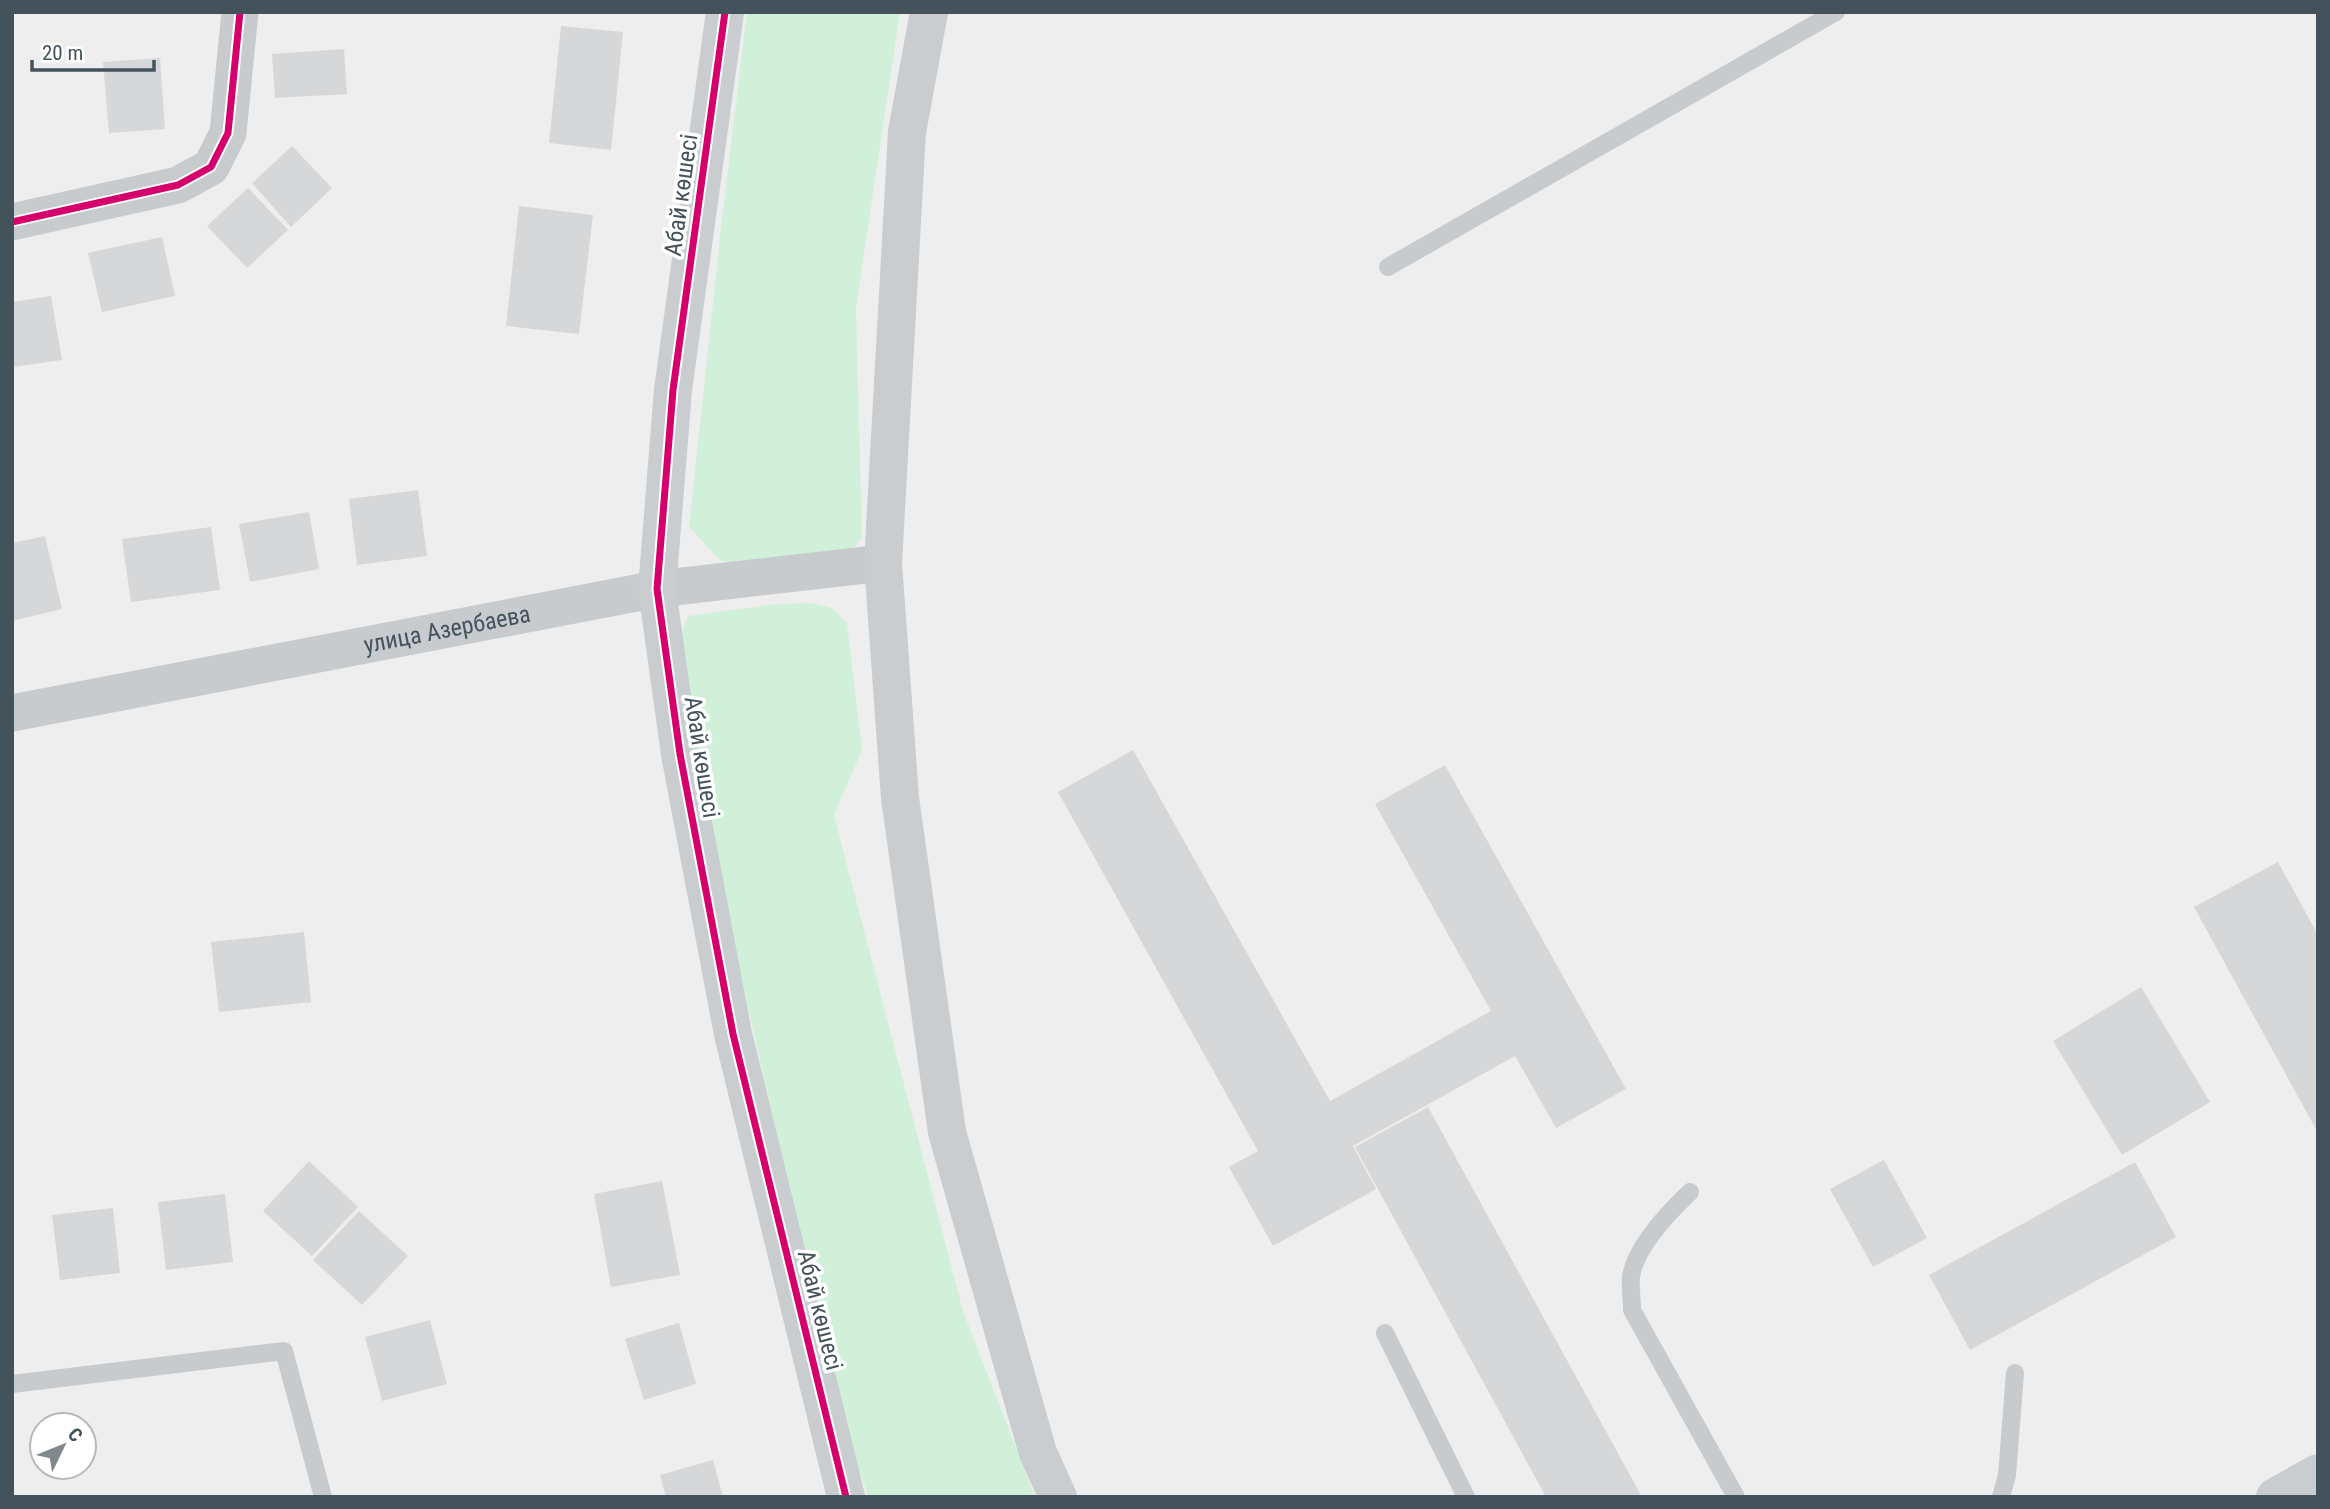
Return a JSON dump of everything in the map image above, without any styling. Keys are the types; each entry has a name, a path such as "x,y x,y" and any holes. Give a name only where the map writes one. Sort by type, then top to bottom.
{"street":[{"path":"12,222 178,185 211,167 228,133 240,12"},
{"name":"Абай көшесі","path":"725,12 673,390 657,589 680,754 733,1034 846,1497"},
{"path":"929,12 907,132 883,563 900,798 947,1132 1038,1453 1058,1497"},
{"name":"улица Азербаева","path":"12,713 657,589 883,563"},
{"path":"2275,1497 2318,1473"}],"lane":[{"path":"1388,267 1836,12"},
{"path":"1690,1192 1666,1214 1645,1243 1631,1275 1632,1310 1736,1497"},
{"path":"1385,1333 1466,1497"},
{"path":"12,1384 284,1351 323,1497"},
{"path":"2001,1497 2007,1475 2015,1373"}],"green space":[{"path":"747,12 900,12 856,308 862,537 849,554 755,569 720,560 689,527"},
{"path":"811,603 832,608 847,623 862,750 834,815 963,1311 1035,1497 869,1497 847,1440 716,868 674,653 688,616 776,604"}],"building":[{"path":"561,26 623,32 611,150 549,143"},
{"path":"344,49 347,94 275,98 272,54"},
{"path":"160,58 165,129 109,133 103,62"},
{"path":"292,146 332,188 291,227 252,183"},
{"path":"248,188 288,230 247,268 207,226"},
{"path":"519,206 593,215 579,334 506,326"},
{"path":"162,237 175,296 102,312 88,253"},
{"path":"51,296 62,360 12,367 12,302"},
{"path":"418,490 427,556 357,565 349,499"},
{"path":"309,512 319,569 250,582 239,524"},
{"path":"211,527 220,590 131,602 122,539"},
{"path":"45,536 62,609 12,621 12,543"},
{"path":"1133,750 1330,1101 1491,1011 1375,804 1445,765 1626,1089 1556,1128 1515,1056 1353,1146 1376,1189 1273,1246 1229,1167 1258,1151 1058,792"},
{"path":"2278,862 2318,935 2318,1133 2194,907"},
{"path":"304,932 311,1002 219,1012 211,942"},
{"path":"2141,987 2210,1102 2122,1155 2053,1041"},
{"path":"1428,1107 1642,1497 1546,1497 1355,1147"},
{"path":"1884,1160 1927,1238 1873,1267 1830,1189"},
{"path":"309,1161 358,1207 312,1256 263,1211"},
{"path":"2135,1162 2176,1237 1970,1350 1929,1275"},
{"path":"662,1181 680,1275 611,1287 594,1194"},
{"path":"225,1194 233,1262 166,1270 158,1202"},
{"path":"113,1208 120,1273 60,1280 52,1215"},
{"path":"359,1211 408,1256 362,1305 313,1260"},
{"path":"430,1320 447,1384 382,1401 365,1337"},
{"path":"679,1323 696,1384 644,1400 625,1339"},
{"path":"713,1460 723,1497 666,1497 660,1475"}],"cycle path":[{"path":"12,222 178,185 211,167 228,133 240,12"},
{"path":"725,12 673,390 657,589 680,754 733,1034 846,1497"}]}
